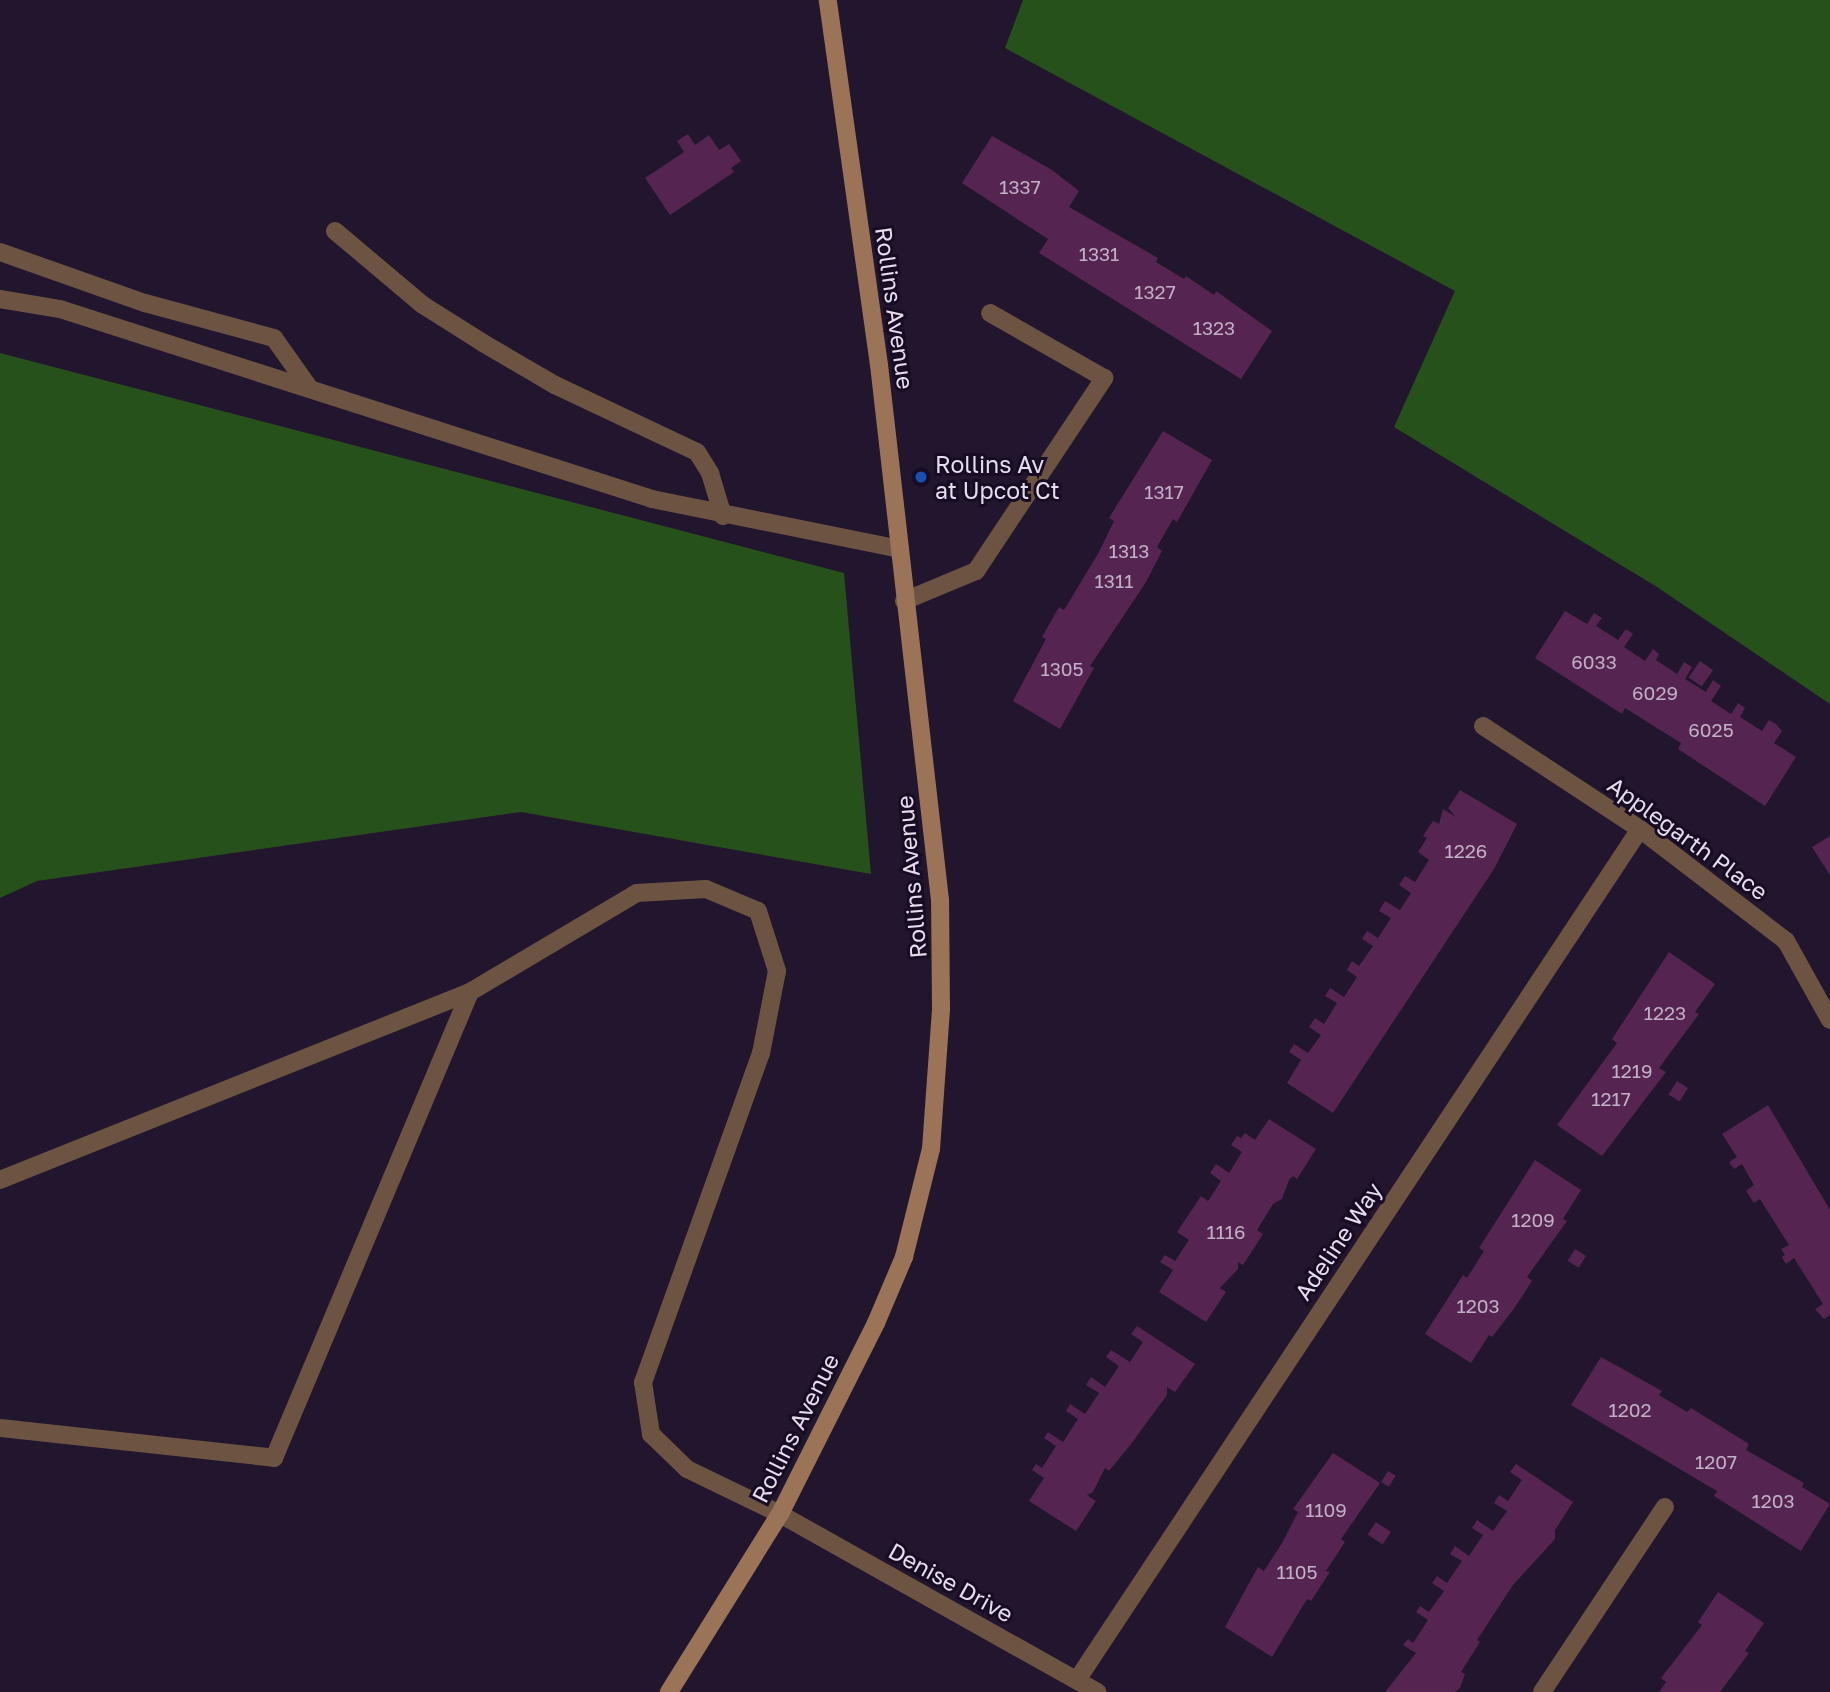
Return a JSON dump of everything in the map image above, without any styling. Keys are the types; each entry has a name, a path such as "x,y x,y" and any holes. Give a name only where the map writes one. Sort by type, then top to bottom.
{"street":[{"name":"Rollins Avenue","path":"669,1692 780,1514 904,1257 931,1149 943,955 900,549 828,0"},
{"path":"335,231 424,305 483,344 555,385 696,452 710,472 723,516"},
{"path":"0,252 145,303 274,338 307,386"},
{"path":"0,299 60,309 307,386 652,499 723,516 900,549"},
{"path":"904,601 976,571 1104,378 990,313"},
{"name":"Applegarth Place","path":"1483,726 1640,830 1786,941 1830,1020"},
{"name":"Adeline Way","path":"1077,1680 1640,830"},
{"name":"Denise Drive","path":"0,1180 470,992 637,893 706,889 758,911 777,971 761,1053 643,1382 651,1434 687,1469 780,1514 1097,1692"},
{"path":"0,1428 274,1458 470,992"},
{"path":"1542,1692 1665,1507"}],"green space":[{"path":"1023,0 1830,0 1830,704 1657,587 1394,427 1455,291 1005,48"},
{"path":"0,353 844,573 871,874 521,812 37,881 0,898"}],"building":[{"path":"688,134 695,145 709,135 719,150 729,144 741,161 731,168 734,172 670,215 645,178 684,152 677,141"},
{"path":"992,136 1052,170 1079,191 1069,207 1158,258 1156,262 1184,279 1186,276 1214,295 1216,291 1272,331 1241,379 1039,253 1048,239 962,183"},
{"path":"1163,431 1212,460 1177,522 1173,519 1157,547 1162,551 1146,582 1090,666 1094,668 1060,729 1013,701 1046,639 1042,637 1059,607 1064,610 1099,552 1114,521 1109,518"},
{"path":"1565,611 1587,624 1594,613 1602,618 1596,626 1618,640 1626,629 1633,634 1624,647 1645,661 1653,649 1659,654 1656,660 1677,674 1684,662 1692,667 1685,679 1706,692 1713,680 1721,686 1711,701 1731,714 1738,703 1745,708 1740,717 1762,731 1769,720 1776,724 1782,731 1774,743 1796,757 1765,806 1678,749 1681,743 1625,708 1622,714 1535,658"},
{"path":"1700,661 1713,670 1702,687 1689,677"},
{"path":"1460,790 1517,824 1494,869 1333,1113 1287,1083 1301,1060 1289,1052 1294,1044 1308,1053 1321,1035 1309,1027 1315,1018 1324,1024 1337,1003 1325,996 1330,988 1344,997 1357,977 1347,970 1352,961 1359,966 1373,946 1362,939 1367,931 1378,938 1391,918 1379,911 1385,901 1400,910 1411,893 1399,885 1405,876 1415,882 1429,860 1418,852 1427,838 1423,836 1433,821 1439,824 1443,809 1456,817 1448,808"},
{"path":"1830,836 1830,875 1812,847"},
{"path":"1669,952 1715,984 1695,1012 1699,1014 1659,1068 1666,1072 1602,1156 1557,1125 1617,1043 1612,1039"},
{"path":"1677,1081 1688,1088 1680,1101 1669,1095"},
{"path":"1768,1105 1830,1210 1830,1315 1824,1319 1815,1309 1823,1304 1794,1258 1786,1264 1782,1257 1785,1255 1781,1249 1789,1245 1760,1199 1754,1203 1746,1191 1754,1185 1742,1164 1734,1169 1729,1162 1737,1157 1722,1134"},
{"path":"1269,1119 1316,1149 1297,1179 1293,1176 1289,1180 1282,1199 1273,1204 1257,1230 1263,1234 1243,1265 1238,1262 1238,1269 1220,1288 1226,1292 1206,1322 1159,1292 1173,1270 1160,1262 1165,1255 1175,1261 1189,1240 1177,1232 1201,1196 1208,1201 1221,1181 1210,1173 1216,1164 1229,1173 1242,1152 1231,1145 1237,1136 1241,1138 1245,1133 1255,1140"},
{"path":"1535,1160 1581,1190 1563,1219 1567,1221 1527,1277 1532,1281 1492,1337 1489,1335 1471,1363 1425,1334 1463,1275 1467,1278 1484,1251 1479,1248"},
{"path":"1575,1249 1586,1256 1579,1268 1568,1261"},
{"path":"1137,1326 1195,1364 1175,1392 1167,1387 1167,1395 1131,1444 1109,1471 1105,1468 1093,1492 1087,1495 1096,1501 1076,1531 1029,1501 1044,1478 1032,1470 1036,1464 1042,1468 1056,1446 1044,1438 1048,1432 1063,1442 1078,1419 1066,1411 1070,1404 1085,1414 1099,1393 1086,1385 1091,1377 1105,1387 1119,1366 1106,1357 1111,1350 1130,1362 1143,1342 1131,1334"},
{"path":"1601,1357 1662,1391 1659,1395 1687,1412 1691,1408 1749,1444 1746,1450 1804,1483 1802,1487 1830,1504 1801,1551 1714,1496 1717,1491 1571,1405"},
{"path":"1333,1453 1380,1483 1341,1539 1345,1542 1326,1571 1330,1572 1311,1601 1307,1599 1272,1657 1225,1627 1258,1567 1264,1571 1282,1543 1298,1512 1293,1509"},
{"path":"1516,1464 1573,1502 1555,1530 1555,1539 1513,1585 1477,1640 1480,1642 1461,1672 1465,1674 1460,1688 1455,1692 1385,1692 1416,1653 1403,1645 1408,1639 1413,1643 1428,1620 1416,1612 1420,1606 1429,1612 1444,1591 1432,1583 1437,1576 1447,1583 1462,1561 1450,1554 1455,1546 1469,1556 1483,1535 1472,1528 1477,1520 1493,1531 1507,1511 1494,1503 1499,1495 1508,1501 1522,1480 1510,1472"},
{"path":"1388,1471 1396,1476 1389,1487 1381,1482"},
{"path":"1376,1522 1391,1532 1383,1545 1368,1534"},
{"path":"1718,1592 1764,1623 1745,1651 1749,1653 1720,1692 1659,1692 1666,1682 1661,1678 1702,1625 1698,1622"}],"place":[{"name":"Rollins Av at Upcot Ct","path":"921,477"}]}
